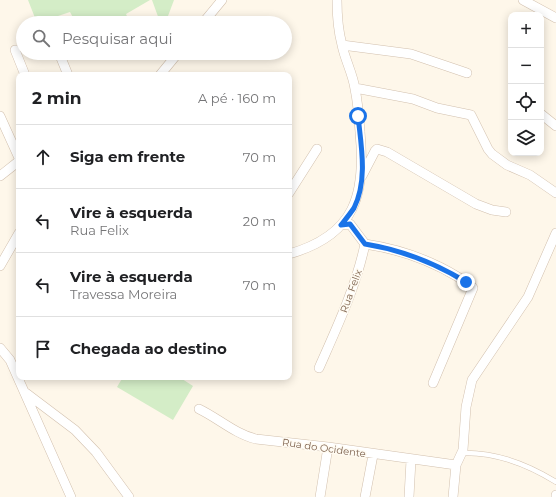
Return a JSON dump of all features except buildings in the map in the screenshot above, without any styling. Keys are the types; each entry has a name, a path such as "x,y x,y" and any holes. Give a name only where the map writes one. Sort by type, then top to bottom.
{"street":[{"path":"209,16 222,0"},
{"path":"292,253 323,239 341,225 353,208 360,191 362,176 362,148 355,88 342,45 338,21 337,0"},
{"path":"523,0 556,18"},
{"path":"342,45 411,54 467,73"},
{"path":"19,60 25,72"},
{"path":"62,60 67,72"},
{"path":"162,72 172,60"},
{"path":"355,88 413,99 437,108 470,116 492,154 507,165 530,175 556,193"},
{"path":"0,116 16,153"},
{"path":"544,116 556,126"},
{"path":"292,188 317,149"},
{"path":"362,176 376,149 379,149 388,152 476,204 492,210 506,212"},
{"path":"0,176 16,163"},
{"path":"341,225 350,224 365,244 388,247 419,257 443,268 473,288 433,383"},
{"path":"453,497 456,465 464,445 466,407 475,372 504,334 528,297 556,232"},
{"path":"0,266 16,238"},
{"name":"Rua Felix","path":"319,368 347,305 361,263 365,244"},
{"path":"0,348 10,360 16,374"},
{"path":"19,380 71,497"},
{"path":"24,392 75,430 96,452 129,497"},
{"name":"Rua do Ocidente","path":"199,409 215,416 246,436 411,460 456,465"},
{"path":"320,497 328,447"},
{"path":"365,497 374,454"},
{"path":"410,497 411,460"}],"lane":[{"path":"461,453 488,454 501,457 530,466 556,482"}],"green space":[{"path":"28,0 150,0 126,14 127,16 72,16 70,12 58,16 34,16"},
{"path":"152,0 174,0 168,16 158,16"},
{"path":"121,380 184,380 193,386 173,420 117,387"}],"route":[{"path":"358,116 362,148 362,176 360,191 353,208 341,225 350,224 357,231 365,244 388,247 419,257 443,268 466,282"}]}
